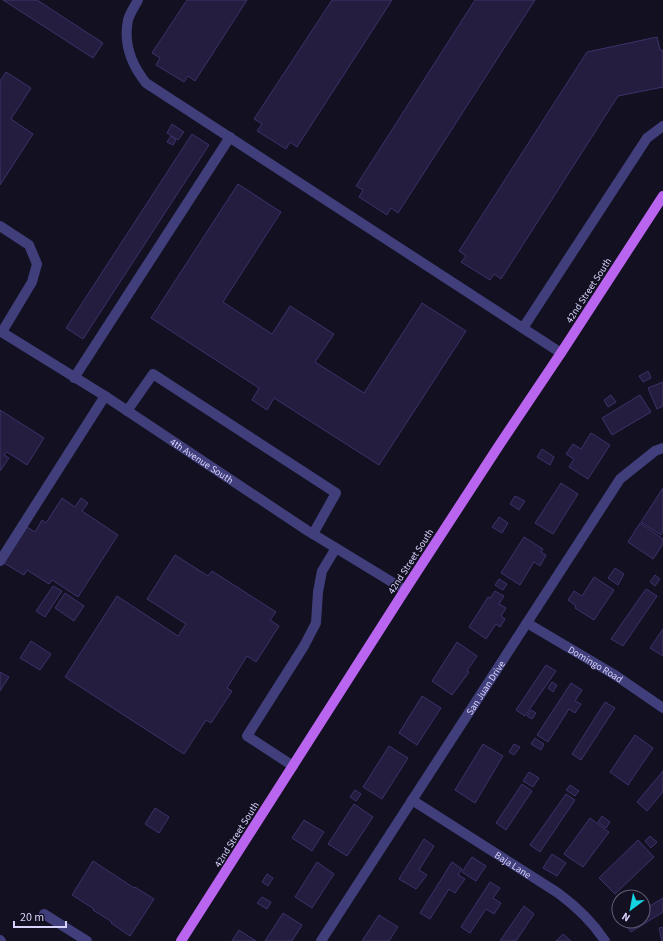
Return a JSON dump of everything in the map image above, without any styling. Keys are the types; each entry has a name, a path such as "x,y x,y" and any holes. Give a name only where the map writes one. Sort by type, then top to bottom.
{"main road":[{"name":"42nd Street South","path":"181,941 405,590 498,447 562,353 663,196"}],"street":[{"path":"138,0 128,19 127,39 129,56 137,72 146,83 562,353"},
{"path":"523,328 647,138 663,126"},
{"path":"74,378 230,137"},
{"path":"0,226 30,245 37,264 32,282 1,331"},
{"name":"4th Avenue South","path":"1,331 105,396 313,534 405,590"},
{"path":"127,411 153,374 336,493 313,534"},
{"path":"0,561 105,396"},
{"name":"San Juan Drive","path":"321,941 620,478 655,451 663,448"},
{"path":"293,766 247,736 304,646 316,623 318,592 322,571 336,548"},
{"name":"Domingo Road","path":"527,622 616,675 663,708"},
{"name":"Baja Lane","path":"412,800 558,893 577,907 595,926 605,941"},
{"path":"44,914 86,941"}],"building":[{"path":"3,0 37,0 103,43 93,58"},
{"path":"187,0 247,0 195,81 188,76 184,82 156,65 160,58 152,53"},
{"path":"332,0 392,0 297,147 290,142 286,149 257,131 262,124 254,119"},
{"path":"475,0 535,0 398,213 391,208 387,215 359,197 363,190 356,186"},
{"path":"657,37 660,50 662,50 663,53 663,87 618,96 501,279 494,274 490,280 461,262 466,256 459,251 587,52"},
{"path":"6,72 31,88 11,119 33,134 0,185 0,81"},
{"path":"172,124 184,132 178,140 167,133"},
{"path":"192,134 209,145 83,339 66,328"},
{"path":"171,136 176,140 173,145 167,142"},
{"path":"238,184 281,212 223,302 272,334 290,306 334,334 315,362 364,393 422,303 466,331 379,465 274,398 267,410 252,400 259,388 151,318"},
{"path":"648,371 651,378 643,382 639,376"},
{"path":"663,382 663,406 657,409 648,388"},
{"path":"611,395 616,402 608,407 604,400"},
{"path":"640,395 651,412 612,435 602,418"},
{"path":"0,410 44,438 27,465 7,452 4,455 9,458 0,471"},
{"path":"591,433 610,445 588,479 569,467 574,459 566,454 573,444 581,449"},
{"path":"542,449 554,457 550,465 537,457"},
{"path":"561,483 578,494 553,534 535,523"},
{"path":"663,488 663,532 661,535 641,522"},
{"path":"515,496 525,501 519,510 510,504"},
{"path":"62,498 75,507 81,498 88,503 82,511 118,535 78,597 52,580 49,584 27,570 24,575 4,563 27,527 35,532 42,520 46,523"},
{"path":"499,517 508,523 502,533 492,527"},
{"path":"640,523 663,539 663,544 653,559 628,542"},
{"path":"524,537 543,549 541,552 546,555 540,566 534,562 520,585 501,573"},
{"path":"175,555 208,576 212,571 276,612 270,620 279,626 256,662 247,656 227,688 232,691 211,723 206,720 184,754 65,677 117,596 178,636 186,624 147,599"},
{"path":"615,568 624,574 618,585 608,578"},
{"path":"655,575 660,579 655,586 650,582"},
{"path":"594,577 614,590 594,620 575,608 576,606 568,600 574,591 582,596"},
{"path":"499,579 507,584 503,590 495,585"},
{"path":"53,586 62,591 45,617 36,611"},
{"path":"646,589 657,596 623,646 611,639"},
{"path":"495,591 504,596 499,604 506,608 501,616 505,619 500,627 496,624 486,639 469,627 488,597 490,598"},
{"path":"65,593 84,606 74,621 55,608"},
{"path":"663,629 663,656 650,648"},
{"path":"31,641 51,654 40,670 20,658"},
{"path":"457,642 477,656 467,671 469,672 452,695 432,681"},
{"path":"546,665 556,671 525,716 516,710"},
{"path":"0,672 9,677 0,691"},
{"path":"552,682 557,685 553,692 548,688"},
{"path":"571,683 582,690 575,701 581,704 575,713 569,709 548,742 537,735"},
{"path":"422,696 441,708 417,745 399,733"},
{"path":"605,702 615,708 581,760 572,754"},
{"path":"531,710 536,713 532,719 527,716"},
{"path":"635,735 653,748 628,785 610,772"},
{"path":"535,738 544,744 541,750 531,744"},
{"path":"483,744 503,756 475,803 455,790"},
{"path":"514,744 520,747 514,755 509,752"},
{"path":"389,746 408,758 382,799 363,787"},
{"path":"663,771 663,792 647,811 637,802"},
{"path":"529,772 539,778 533,787 523,781"},
{"path":"522,784 532,791 506,830 496,823"},
{"path":"570,785 579,791 575,796 566,790"},
{"path":"355,790 361,794 356,801 350,797"},
{"path":"566,794 575,800 540,852 530,845"},
{"path":"354,804 373,817 347,856 328,844"},
{"path":"155,808 169,817 159,833 145,824"},
{"path":"602,816 610,822 606,828 598,822"},
{"path":"590,818 609,832 583,867 564,854"},
{"path":"304,820 324,832 312,851 292,838"},
{"path":"650,836 657,842 651,848 645,841"},
{"path":"424,839 434,846 419,870 427,875 416,889 399,879"},
{"path":"638,840 654,857 620,889 611,890 599,878"},
{"path":"552,854 566,863 557,876 543,868"},
{"path":"472,857 486,866 476,881 462,872"},
{"path":"93,861 134,888 135,887 154,899 130,936 93,910 94,909 72,895"},
{"path":"317,862 334,874 312,908 295,897"},
{"path":"452,862 462,869 458,875 465,879 455,893 449,889 430,919 420,913"},
{"path":"267,874 273,878 268,886 262,882"},
{"path":"490,882 500,888 493,898 501,903 494,914 486,909 470,933 461,927"},
{"path":"262,897 271,902 267,909 257,903"},
{"path":"663,898 663,912 651,920 651,905"},
{"path":"524,906 534,914 516,941 500,941"},
{"path":"283,913 302,925 292,941 265,941"},
{"path":"379,915 398,927 389,941 362,941"},
{"path":"663,927 663,941 662,941 659,928"},
{"path":"629,929 636,929 631,932"},
{"path":"239,930 256,941 232,941"},
{"path":"563,934 571,941 556,941"}]}
